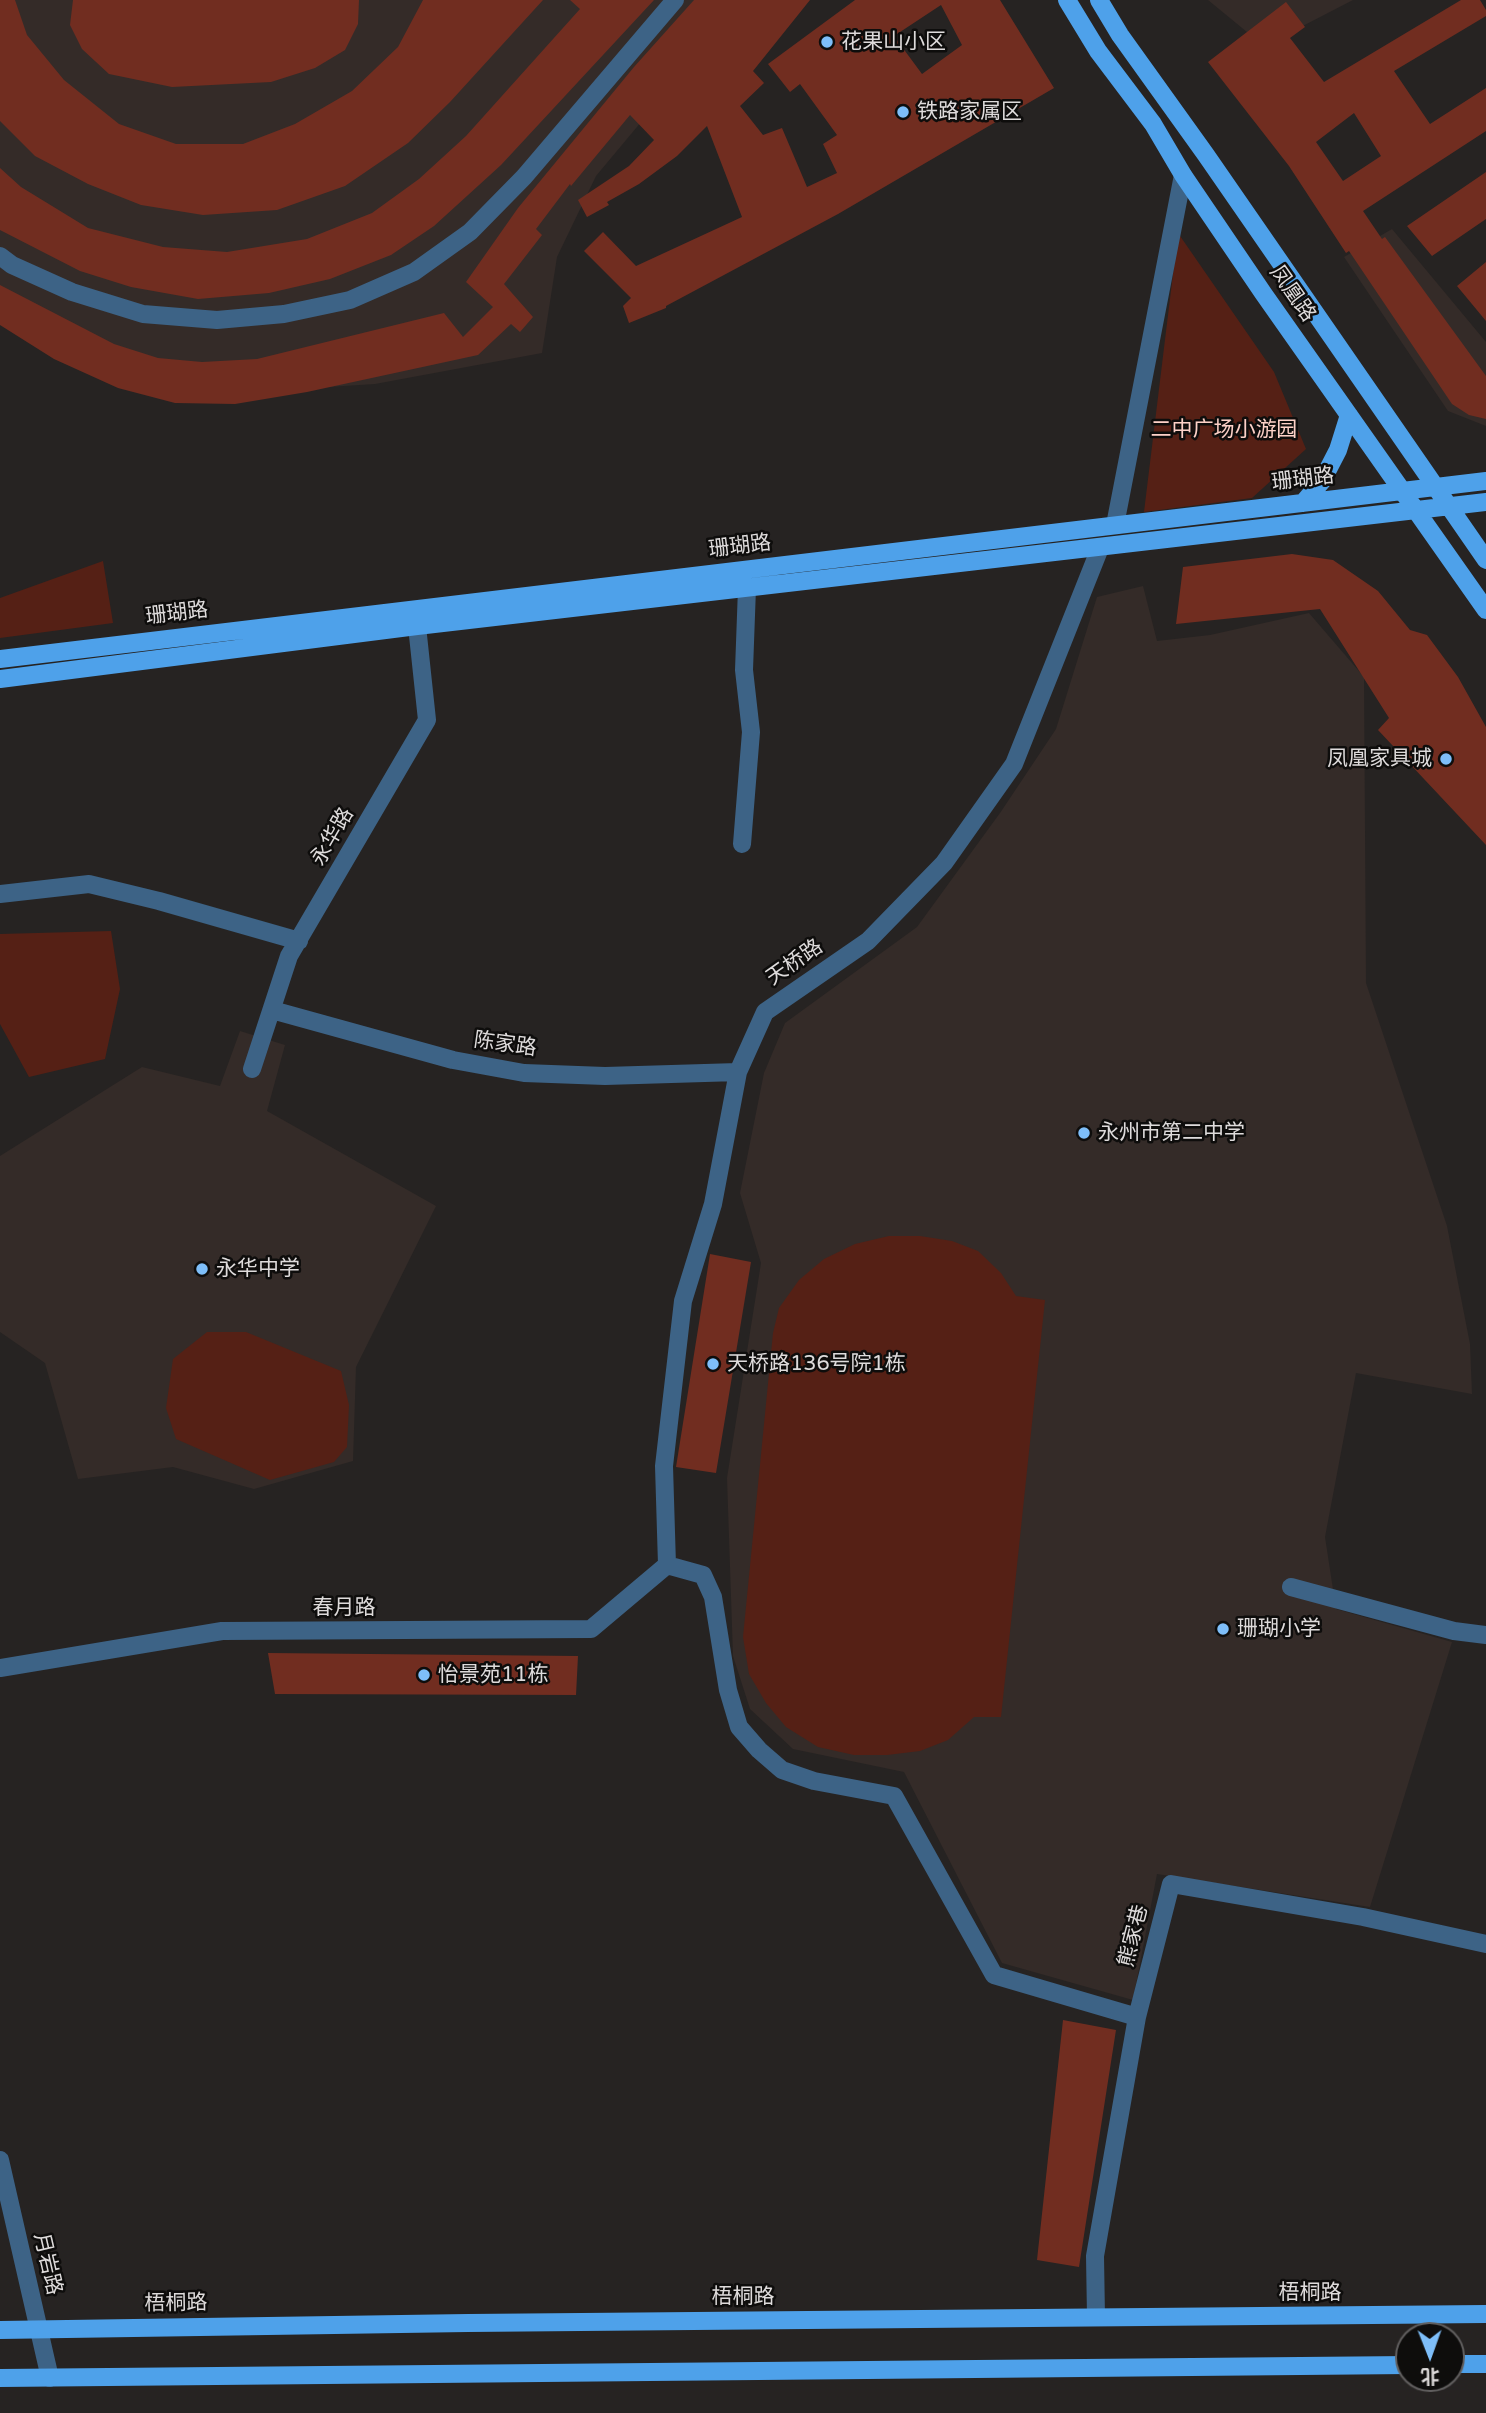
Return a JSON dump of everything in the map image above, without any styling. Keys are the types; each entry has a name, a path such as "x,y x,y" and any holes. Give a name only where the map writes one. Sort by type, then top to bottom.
{"main road":[{"name":"凤凰路","path":"1067,0 1098,51 1153,124 1183,175 1281,319 1486,610"},
{"name":"凤凰路","path":"1099,0 1119,35 1486,560"},
{"path":"1281,319 1307,302"},
{"path":"1303,503 1322,481 1338,450 1349,415"},
{"name":"珊瑚路","path":"0,659 1486,481"},
{"name":"珊瑚路","path":"0,679 417,626 1486,502"},
{"name":"梧桐路","path":"0,2330 495,2322 1486,2314"},
{"path":"1465,2364 1486,2364"},
{"path":"0,2378 1395,2365"}],"street":[{"path":"0,256 12,265 72,292 143,314 217,320 284,314 350,300 414,272 470,232 524,177 674,0"},
{"path":"1115,525 1183,175"},
{"name":"天桥路","path":"667,1565 664,1466 683,1301 713,1203 738,1072 765,1012 868,941 944,863 1014,764 1100,548"},
{"path":"742,844 751,732 744,670 747,588"},
{"name":"永华路","path":"252,1069 289,956 427,720 417,626"},
{"path":"0,894 89,884 299,941"},
{"name":"陈家路","path":"272,1010 453,1060 524,1073 605,1076 738,1072"},
{"path":"667,1565 703,1575 713,1597 727,1690 739,1727 758,1750 782,1770 814,1781 894,1796 995,1975 1137,2017"},
{"name":"春月路","path":"0,1668 222,1631 591,1629 667,1565"},
{"path":"1291,1587 1454,1631 1486,1635"},
{"name":"熊家巷","path":"1096,2317 1095,2256 1137,2017 1171,1884 1363,1917 1486,1944"},
{"name":"月岩路","path":"0,2160 50,2378"}],"shaded area":[{"path":"0,0 743,0 596,176 557,257 542,353 375,384 172,397 0,316"},
{"path":"1208,0 1353,0 1264,46"},
{"path":"1392,229 1486,342 1486,426 1448,411 1344,257"},
{"name":"永州市第二中学","path":"1143,586 1157,641 1210,635 1309,613 1364,677 1366,983 1447,1226 1470,1344 1472,1394 1356,1373 1325,1537 1336,1609 1452,1642 1370,1907 1157,1874 1133,2000 1002,1963 904,1772 793,1749 750,1709 733,1656 727,1478 761,1263 740,1193 764,1073 785,1023 917,927 1000,813 1056,729 1097,597"},
{"name":"永华中学","path":"240,1031 285,1045 267,1111 436,1206 356,1367 353,1461 254,1489 173,1467 78,1479 45,1363 0,1332 0,1156 142,1067 220,1086"}],"green space":[{"name":"二中广场小游园","path":"1178,233 1274,372 1306,449 1252,498 1144,512"},
{"path":"103,561 113,623 0,638 0,598"},
{"path":"111,931 120,989 105,1059 29,1077 0,1024 0,934"},
{"path":"889,1236 920,1236 952,1241 978,1251 1001,1273 1016,1296 1045,1300 1001,1717 974,1717 948,1740 920,1751 854,1755 818,1747 786,1727 766,1703 749,1674 743,1637 773,1333 779,1308 799,1280 824,1259 855,1244"},
{"path":"207,1332 246,1332 341,1371 349,1405 347,1447 334,1462 270,1480 176,1439 166,1408 173,1359"}],"building":[{"path":"0,0 15,0 27,35 64,80 119,124 176,144 243,144 295,124 352,91 398,47 423,0 543,0 450,102 408,143 345,186 277,210 203,215 141,205 88,184 35,156 0,121"},
{"path":"73,0 359,0 358,24 345,50 315,68 271,82 172,87 109,74 82,49 70,25"},
{"path":"570,0 654,0 501,165 434,226 391,255 330,279 269,293 198,299 131,287 80,271 0,230 0,168 21,187 88,228 163,247 227,252 307,239 372,213 419,179 466,136 580,9"},
{"path":"694,0 810,0 753,71 764,83 740,106 763,135 782,128 807,187 837,173 823,144 837,135 800,84 790,92 768,64 855,0 1000,0 1054,88 838,214 666,308 629,323 623,306 631,298 584,251 603,232 636,266 742,217 707,126 677,156 639,184 607,202 609,205 587,217 578,200 629,166 654,140 630,115 571,186 570,184 536,229 542,235 504,284 533,317 520,332 511,324 478,355 307,392 235,404 175,403 118,388 54,359 0,325 0,285 114,344 158,358 202,362 257,359 444,313 463,337 493,307 466,282 518,208 634,67","holes":["941,5 962,45 922,74 894,36"]},
{"path":"1461,0 1480,0 1486,10 1486,16 1394,71 1430,124 1486,88 1486,131 1363,211 1486,376 1486,419 1469,415 1452,404 1349,251 1346,253 1289,166 1208,62 1286,2 1305,27 1290,38 1324,82","holes":["1354,113 1381,156 1343,181 1316,142"]},
{"path":"1486,172 1486,219 1432,256 1407,226"},
{"path":"1486,262 1486,321 1457,286"},
{"path":"1292,554 1333,560 1378,591 1410,630 1427,635 1458,677 1486,727 1486,845 1378,730 1389,718 1320,609 1176,624 1183,567"},
{"name":"天桥路136号院1栋","path":"710,1254 751,1262 716,1473 676,1467"},
{"name":"怡景苑11栋","path":"268,1653 578,1656 576,1695 275,1694"},
{"path":"1063,2020 1116,2030 1079,2267 1037,2260"}],"place":[{"name":"花果山小区","path":"827,42"},
{"name":"铁路家属区","path":"903,112"},
{"name":"凤凰家具城","path":"1446,759"},
{"name":"永州市第二中学","path":"1084,1133"},
{"name":"永华中学","path":"202,1269"},
{"name":"天桥路136号院1栋","path":"713,1364"},
{"name":"珊瑚小学","path":"1223,1629"},
{"name":"怡景苑11栋","path":"424,1675"}]}
